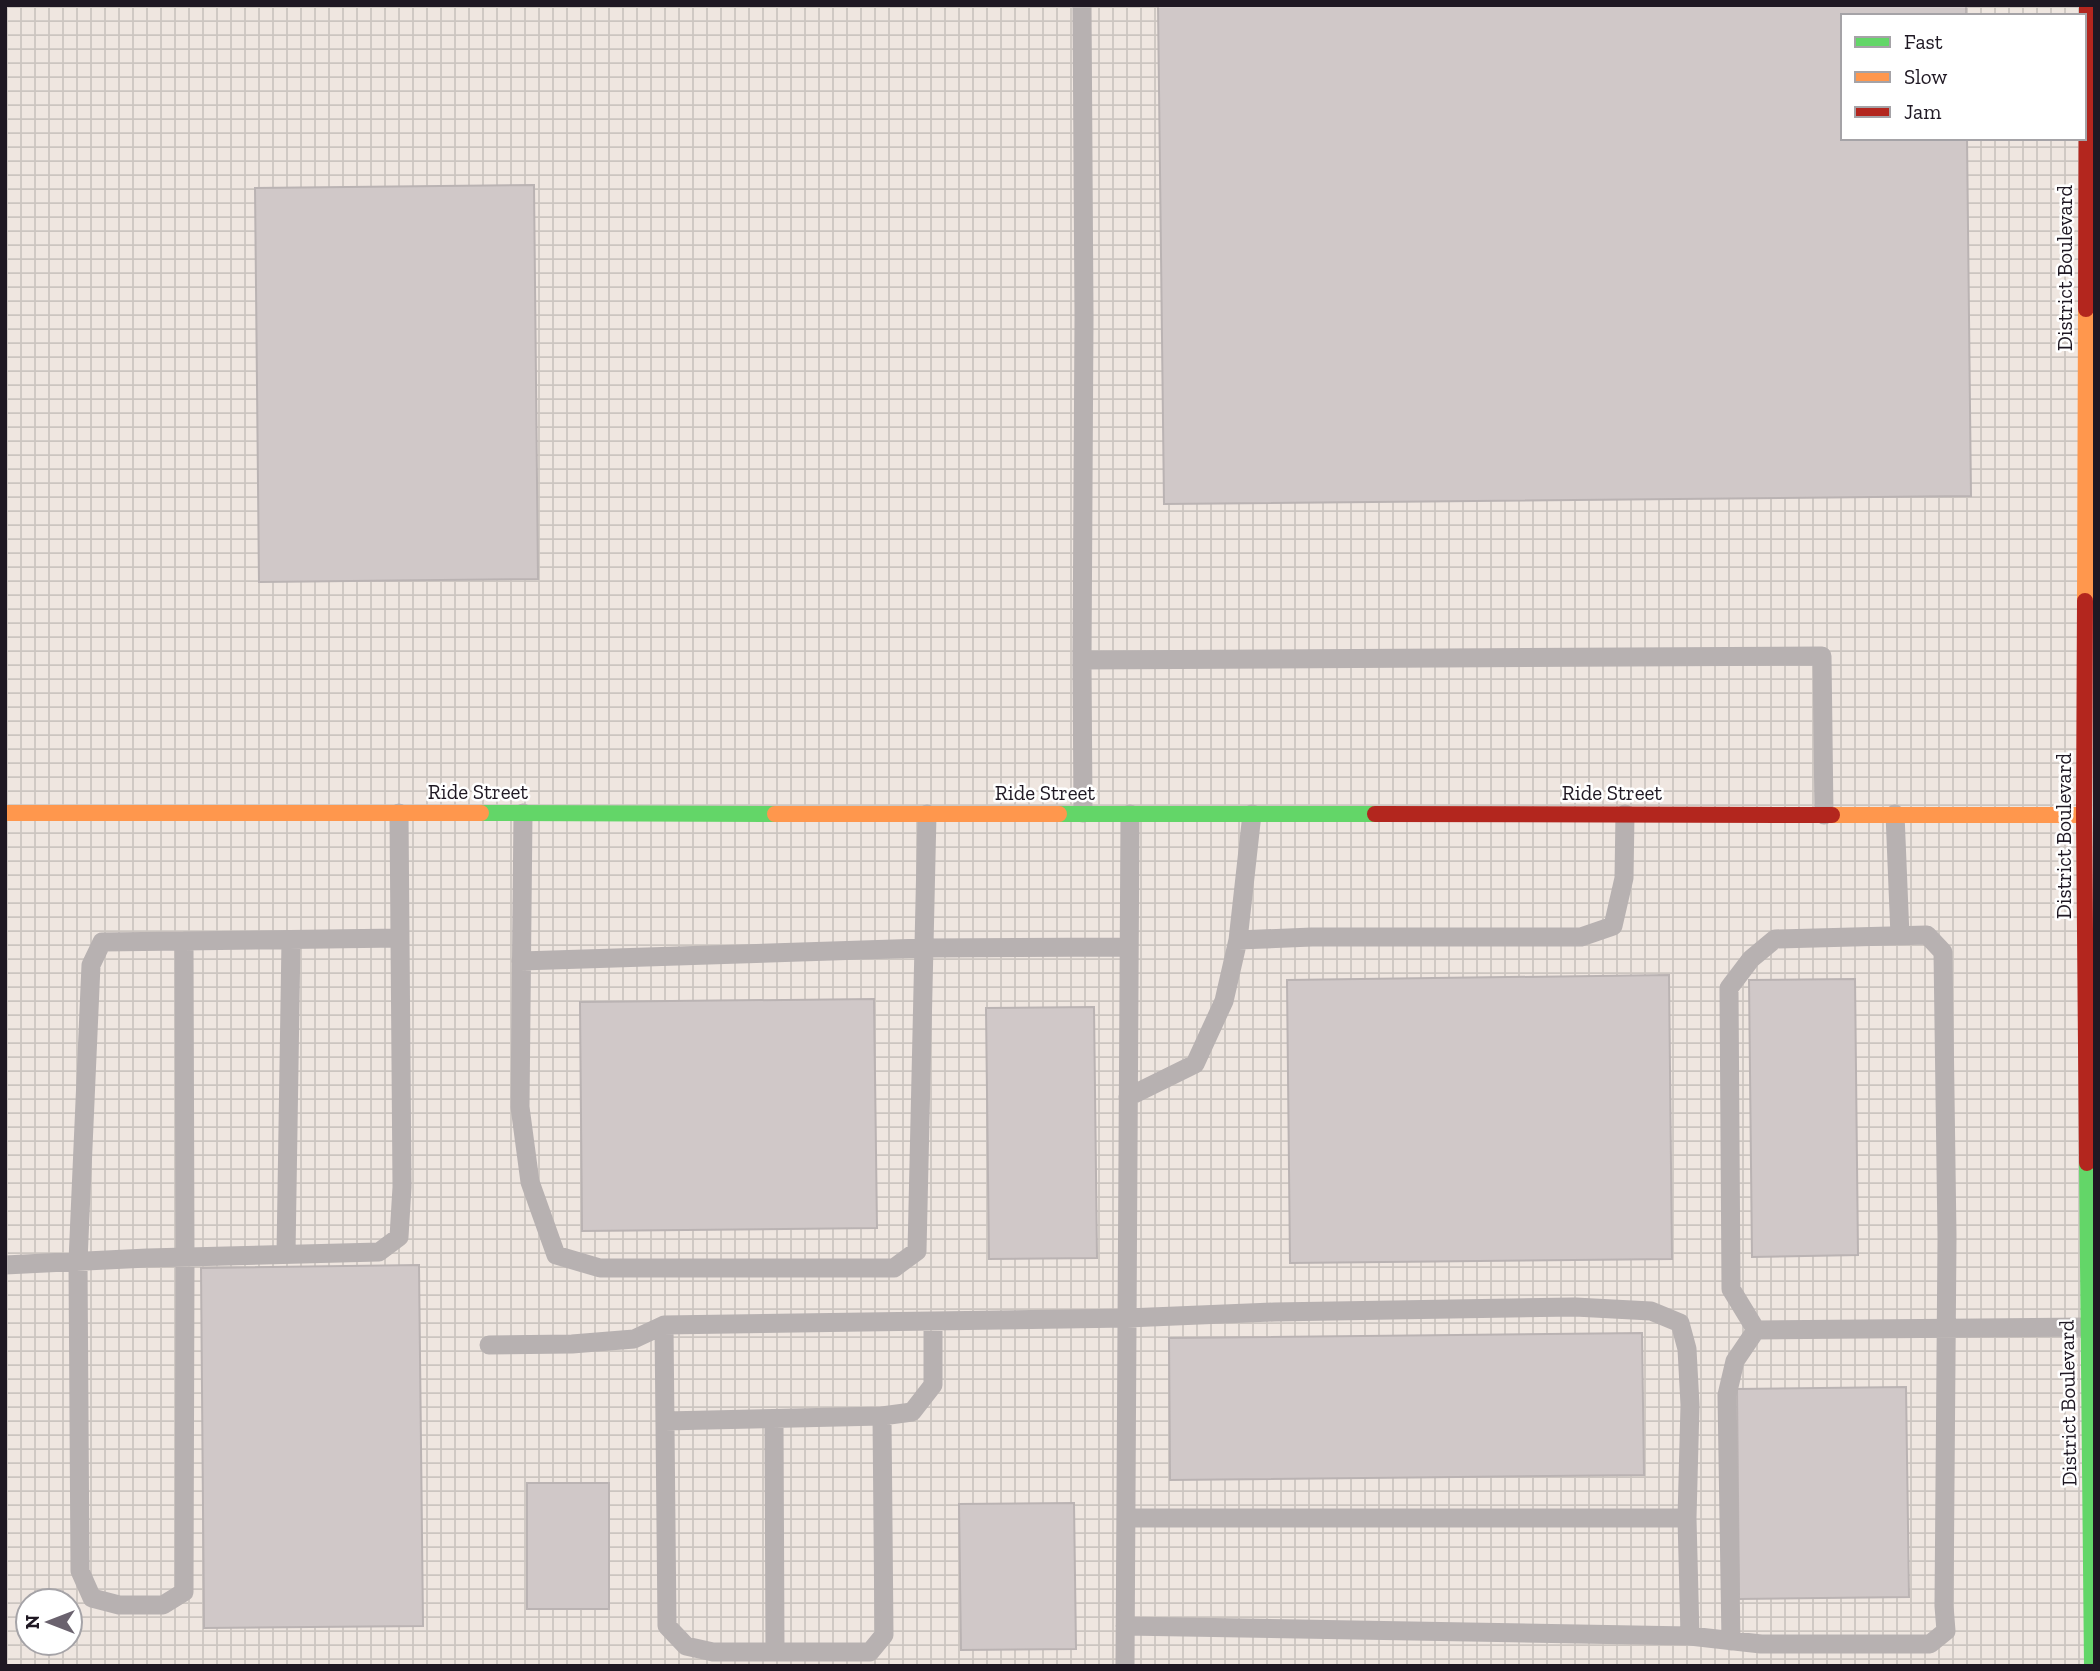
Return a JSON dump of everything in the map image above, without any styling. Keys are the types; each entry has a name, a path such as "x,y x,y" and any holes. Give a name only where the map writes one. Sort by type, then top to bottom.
{"street":[{"name":"District Boulevard","path":"2087,5 2090,463 2084,815 2092,1666"},
{"name":"Ride Street","path":"5,813 2084,815"}],"lane":[{"path":"1082,5 1083,813"},
{"path":"1082,660 1822,656 1824,815"},
{"path":"5,1265 379,1252 399,1237 402,1187 399,813"},
{"path":"523,813 520,1107 530,1182 556,1255 600,1268 894,1268 917,1251 927,814"},
{"path":"1125,1666 1130,814"},
{"path":"1128,1097 1195,1064 1224,1002 1238,940 1252,814"},
{"path":"1238,940 1312,937 1581,937 1591,934 1613,926 1624,878 1625,814"},
{"path":"1895,814 1899,936"},
{"path":"1125,1626 1690,1636 1761,1644 1930,1644 1946,1631 1943,952 1927,935 1775,939 1751,959 1729,988 1731,1289 1756,1330"},
{"path":"184,941 184,1592 163,1605 118,1605 92,1598 80,1571 78,1261 91,965 102,942 399,938"},
{"path":"286,1254 291,940"},
{"path":"521,961 924,948 1129,947"},
{"path":"489,1345 572,1344 634,1339 664,1325 1127,1318 1274,1312 1575,1307 1651,1311 1680,1323 1688,1349 1690,1405 1687,1518 1690,1636"},
{"path":"665,1421 882,1416 912,1412 933,1385 933,1321"},
{"path":"664,1325 667,1626 686,1646 713,1652 870,1652 884,1636 882,1416"},
{"path":"1756,1330 2088,1327"},
{"path":"1731,1641 1727,1395 1735,1361 1756,1330"},
{"path":"774,1419 775,1652"},
{"path":"1126,1518 1687,1518"}],"shaded area":[{"path":"5,5 2095,5 2095,1666 5,1666"}],"building":[{"path":"1158,5 1966,5 1966,14 1841,14 1841,140 1967,140 1971,496 1164,504"},
{"path":"534,185 538,579 259,582 255,188"},
{"path":"1669,975 1672,1259 1290,1263 1287,980"},
{"path":"1855,979 1858,1255 1752,1257 1749,980"},
{"path":"874,999 877,1228 582,1231 580,1002"},
{"path":"1094,1007 1097,1258 989,1259 986,1008"},
{"path":"419,1265 423,1626 204,1628 201,1268"},
{"path":"1642,1333 1644,1475 1170,1480 1169,1338"},
{"path":"1906,1387 1909,1597 1739,1599 1737,1389"},
{"path":"527,1483 609,1483 609,1609 527,1609"},
{"path":"1074,1503 1076,1649 961,1650 959,1504"}],"traffic: fast":[{"path":"481,813 775,814"},
{"path":"1059,814 1375,814"},
{"path":"2087,1163 2092,1666"}],"traffic: slow":[{"path":"2085,601 2086,309"},
{"path":"5,813 481,813"},
{"path":"775,814 1059,814"},
{"path":"1832,815 2084,815"}],"traffic: jam":[{"path":"2086,309 2087,5"},
{"path":"2085,601 2087,1163"},
{"path":"1375,814 1832,815"}]}
